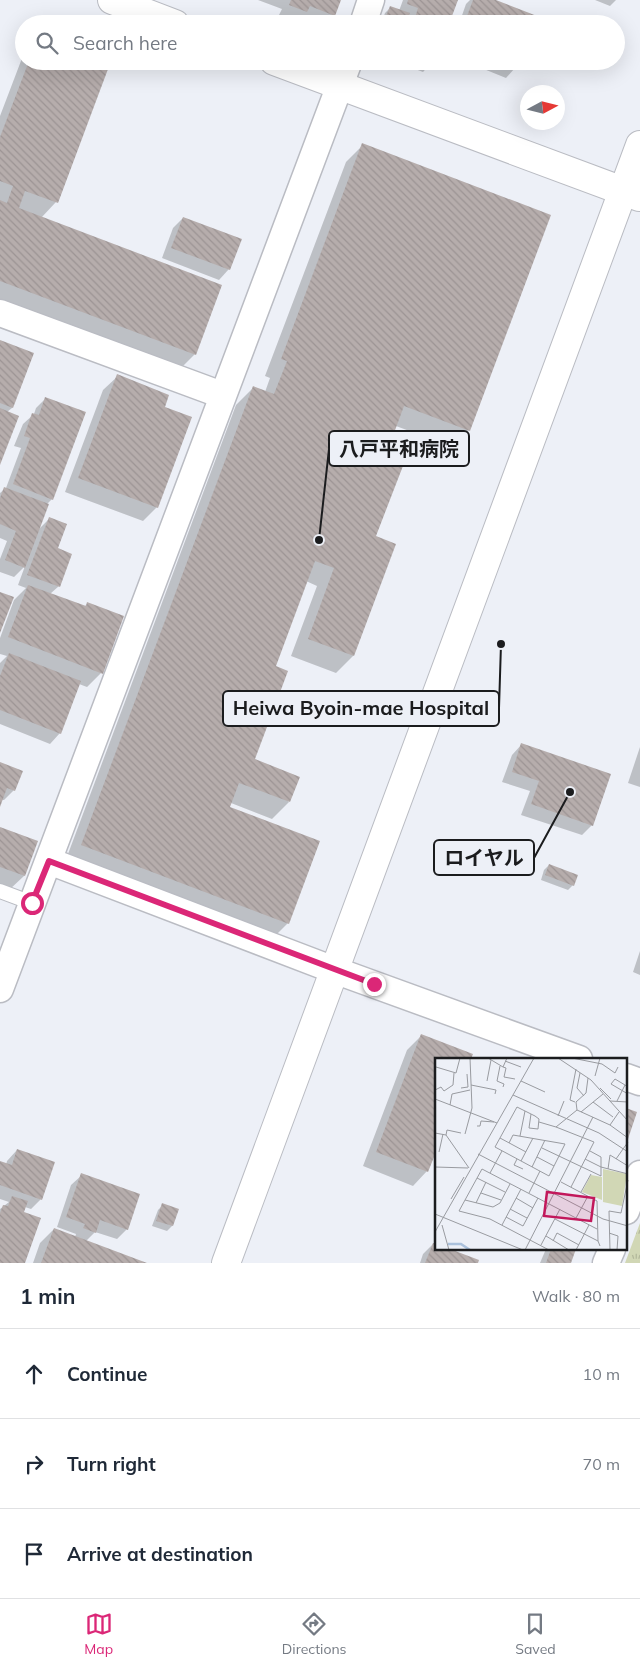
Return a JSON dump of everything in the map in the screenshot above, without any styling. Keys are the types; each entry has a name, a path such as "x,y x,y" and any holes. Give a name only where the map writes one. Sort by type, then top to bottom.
{"street":[{"path":"112,0 151,15"},
{"path":"366,15 371,0"},
{"path":"322,70 344,74 631,194"},
{"path":"0,989 344,74"},
{"path":"226,1263 334,970 631,194 640,145"},
{"path":"0,314 222,396"},
{"path":"49,861 334,970 575,1058"},
{"path":"628,1078 640,1082"},
{"path":"628,1206 640,1174"},
{"path":"606,1263 612,1250"}],"lane":[{"path":"0,891 32,903"}],"green space":[{"path":"640,1223 640,1263 625,1263"}],"building":[{"path":"291,0 341,0 335,15 310,6 307,12 289,5"},
{"path":"408,0 458,0 452,15 416,15 418,8 407,4"},
{"path":"473,0 496,0 534,15 467,15"},
{"path":"390,6 410,13 409,15 386,15"},
{"path":"26,70 108,70 58,203 25,191 19,208 222,285 196,355 0,281 0,200 7,203 13,186 0,181 0,137"},
{"path":"362,143 551,215 470,431 404,406 394,433 413,440 376,536 396,544 354,656 308,639 334,568 315,561 276,666 288,671 255,759 300,777 290,802 239,783 230,807 320,841 289,924 81,845 253,386 274,394 287,361 281,359"},
{"path":"183,217 242,239 230,270 171,248"},
{"path":"0,340 34,353 13,408 0,403"},
{"path":"117,374 169,395 165,407 192,417 158,508 78,478"},
{"path":"45,397 86,412 53,500 13,484 30,438 24,436 32,413 39,415"},
{"path":"0,408 19,416 0,465"},
{"path":"4,487 49,504 25,568 5,560 16,531 0,524 0,498"},
{"path":"49,517 67,524 58,548 72,554 60,587 27,575"},
{"path":"28,585 86,606 87,602 124,616 103,674 8,637"},
{"path":"0,592 14,597 0,633"},
{"path":"9,653 81,681 61,734 0,710 0,676"},
{"path":"521,743 611,774 593,826 531,804 539,781 512,772"},
{"path":"0,762 23,771 15,791 7,788 0,807"},
{"path":"0,827 38,841 25,876 0,867"},
{"path":"549,864 578,875 574,886 545,875"},
{"path":"421,1034 473,1054 471,1058 435,1058 435,1154 428,1172 376,1152"},
{"path":"628,1109 637,1112 628,1139"},
{"path":"17,1149 55,1162 42,1200 0,1185 0,1161 12,1165"},
{"path":"81,1173 140,1194 128,1230 100,1220 96,1233 83,1228 85,1224 66,1217"},
{"path":"12,1196 28,1201 24,1212 41,1218 25,1263 0,1263 0,1213 3,1205 8,1206"},
{"path":"162,1203 179,1209 173,1226 156,1221"},
{"path":"54,1228 147,1263 41,1263"},
{"path":"433,1243 435,1244 435,1250 453,1250 479,1260 478,1263 425,1263"},
{"path":"551,1250 576,1250 571,1263 546,1263"}],"place":[{"name":"八戸平和病院","path":"319,540"},
{"name":"Heiwa Byoin-mae Hospital","path":"501,644"},
{"name":"ロイヤル","path":"570,792"}],"route":[{"path":"32,903 49,861 374,984"}]}
